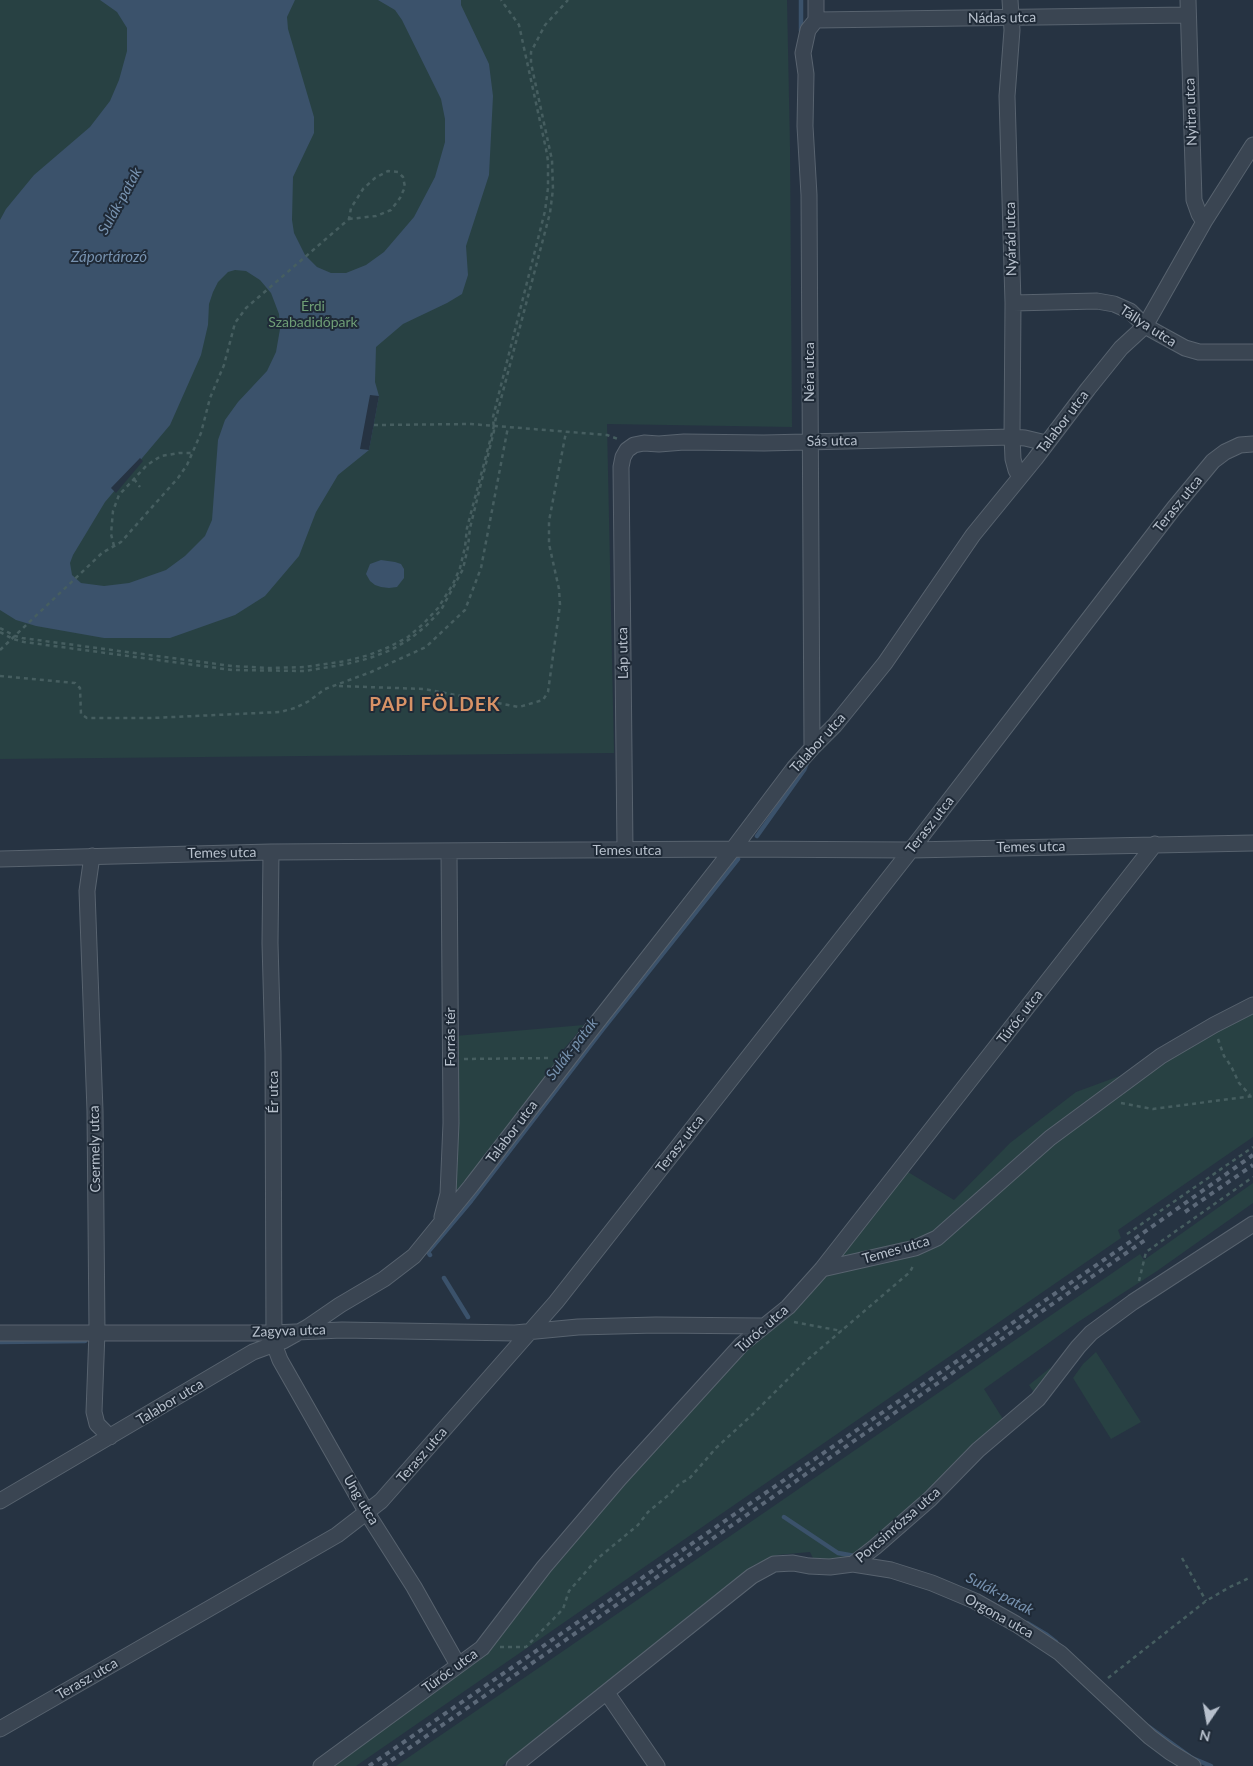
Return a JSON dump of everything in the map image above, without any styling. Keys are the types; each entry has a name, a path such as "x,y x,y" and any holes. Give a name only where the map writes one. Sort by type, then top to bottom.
{"street":[{"name":"Néra utca","path":"812,748 809,195 805,126 806,74 803,53 808,30 816,20 816,0"},
{"name":"Nyárád utca","path":"1010,0 1012,30 1007,96 1013,303 1012,437 1013,458 1020,477"},
{"name":"Nyitra utca","path":"1188,0 1194,200 1204,222"},
{"name":"Nádas utca","path":"816,20 1188,16"},
{"name":"Talabor utca","path":"300,1331 322,1318 340,1304 384,1279 414,1256 471,1186 812,748 835,725 885,663 973,535 1121,348 1145,326 1204,222 1253,145"},
{"name":"Tállya utca","path":"1013,303 1097,302 1114,304 1130,311 1145,326 1169,341 1185,348 1199,352 1253,352"},
{"name":"Sás utca","path":"634,444 1012,437 1046,443"},
{"name":"Láp utca","path":"625,850 621,467 623,457 634,444"},
{"name":"Terasz utca","path":"0,1729 337,1535 367,1512 391,1490 556,1302 911,850 1174,508 1213,461 1225,452 1240,445 1253,444"},
{"name":"Temes utca","path":"0,859 271,852 733,849 911,850 1253,843"},
{"name":"Túróc utca","path":"321,1766 482,1648 544,1567 620,1478 742,1344 788,1306 822,1269 1155,844"},
{"name":"Ér utca","path":"271,852 273,1338"},
{"name":"Forrás tér","path":"441,1222 448,1194 451,1123 449,852"},
{"name":"Csermely utca","path":"92,856 87,891 95,1111 97,1332 94,1412 97,1424 110,1437"},
{"name":"Temes utca","path":"822,1269 915,1248 937,1238 1050,1138 1161,1056 1253,1005"},
{"name":"Porcsinrózsa utca","path":"514,1766 752,1576 774,1564 793,1563 830,1567 853,1564 876,1547 930,1499 978,1450 1038,1399 1091,1333 1133,1302 1253,1224"},
{"path":"556,1302 558,1314 563,1321 578,1327"},
{"path":"340,1304 334,1320 336,1325 342,1330"},
{"name":"Zagyva utca","path":"0,1333 97,1332 273,1338 300,1331 500,1333 578,1327 768,1322"},
{"name":"Talabor utca","path":"0,1501 253,1352 273,1338"},
{"name":"Ung utca","path":"273,1338 280,1360 458,1665"},
{"name":"Orgona utca","path":"853,1564 891,1570 932,1583 975,1601 1016,1624 1060,1653 1150,1737 1193,1766"},
{"path":"607,1692 657,1766"}],"path":[{"path":"494,426 493,416 546,211 548,188 546,149 519,26 501,0"},
{"path":"0,630 14,638 232,666 305,667 346,662 389,647 408,637 438,608 453,584 460,568 467,528 550,212 553,189 552,160 531,63 531,52 545,25 568,0"},
{"path":"0,650 102,553 121,542 178,478 187,465 200,433 210,398 224,365 235,323 246,308 348,219 351,208 363,189 375,178 388,171 398,172 403,178 405,187 391,210 376,216 348,219"},
{"path":"374,425 471,424 607,435 634,444"},
{"path":"0,676 75,683 80,688 81,714 87,718 152,718 280,712 295,708 309,701 325,689 426,647 464,610 481,568 508,427"},
{"path":"336,686 424,688 519,707 544,700 548,692 560,605 559,589 549,544 549,521 566,432"},
{"path":"114,546 111,534 113,510 119,495 147,465 162,456 192,453"},
{"path":"134,479 140,487"},
{"path":"1214,1025 1224,1056 1239,1083 1252,1096"},
{"path":"451,1059 570,1058"},
{"path":"1101,1102 1119,1102 1152,1109 1252,1096"},
{"path":"1127,1234 1253,1147"},
{"path":"1133,1302 1146,1252 1253,1177"},
{"path":"482,1648 526,1647 563,1609 569,1591 597,1559 638,1524 648,1512 672,1493 679,1484 689,1479 716,1448 806,1361 910,1272 916,1259 915,1248"},
{"path":"768,1322 842,1331"},
{"path":"1182,1558 1206,1601"},
{"path":"1111,1674 1206,1601 1252,1577"}],"green space":[{"name":"Érdi Szabadidőpark","path":"0,0 787,0 792,427 607,424 614,753 0,759"},
{"path":"1253,999 1253,1137 1118,1230 1121,1238 356,1766 331,1766 477,1660 600,1509 748,1347 780,1324 908,1172 954,1200 1010,1143 1076,1092 1125,1074"},
{"path":"584,1025 563,1050 574,1063 450,1204 455,1036"},
{"path":"1253,1183 1253,1203 1157,1271 1078,1322 984,1389 1003,1419 1035,1394 1029,1385 1050,1368 1053,1373 1031,1403 975,1447 934,1491 940,1497 877,1553 854,1569 821,1574 810,1552 777,1555 754,1565 675,1627 609,1685 567,1713 502,1766 396,1766 1140,1254 1144,1260"},
{"path":"1096,1352 1141,1422 1111,1439 1073,1378 1083,1364"}],"water":[{"name":"Záportározó","path":"100,0 295,0 287,17 288,29 314,117 314,133 293,177 292,220 294,233 305,255 317,267 331,273 346,273 366,265 384,252 414,217 435,177 445,142 445,119 441,99 402,20 395,10 378,0 461,0 461,5 489,64 493,96 489,175 466,246 468,275 462,294 403,324 376,347 375,382 379,396 369,450 338,475 316,512 299,556 265,596 235,615 170,638 104,638 36,626 16,620 0,610 0,220 6,209 34,175 90,127 110,101 119,80 127,51 127,28 117,12","holes":["235,270 246,271 260,280 271,293 279,314 280,329 276,352 267,371 238,402 225,420 218,440 212,520 205,536 185,556 166,570 129,583 104,586 81,583 72,575 70,563 73,555 105,502 170,425 201,355 208,325 209,304 218,282 228,272"]},
{"path":"381,560 401,564 404,569 404,578 397,587 381,587 370,581 366,574 370,564"}],"pier":[{"path":"370,395 379,396 369,450 360,449"},
{"path":"140,458 143,461 116,493 111,488"}],"waterway":[{"path":"801,0 801,31"},
{"name":"Sulák-patak","path":"757,836 807,763"},
{"name":"Sulák-patak","path":"430,1255 428,1252 471,1201 603,1029 738,859"},
{"name":"Sulák-patak","path":"444,1278 468,1317"},
{"path":"0,1342 85,1341"},
{"name":"Sulák-patak","path":"784,1517 838,1553 855,1556"},
{"name":"Sulák-patak","path":"1027,1623 1056,1642"},
{"name":"Sulák-patak","path":"1149,1727 1192,1758 1211,1766"}],"railway":[{"path":"369,1766 1143,1233 1253,1155"},
{"path":"1185,1212 1253,1165"},
{"path":"383,1766 1148,1238"}],"district":[{"name":"PAPI FÖLDEK","path":"435,705"}]}
